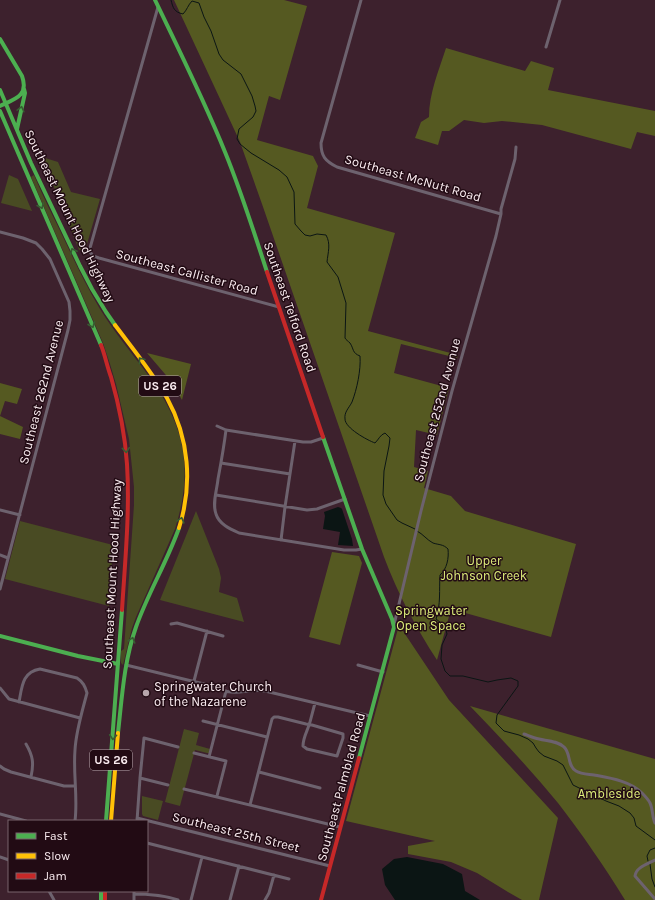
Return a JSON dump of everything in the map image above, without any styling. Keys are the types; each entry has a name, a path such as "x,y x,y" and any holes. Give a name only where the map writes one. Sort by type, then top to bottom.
{"main road":[{"name":"Southeast Telford Road","path":"155,0 206,109 240,192 362,549 394,625"},
{"path":"0,40 24,81 25,93 17,130"},
{"path":"24,89 18,98 0,107 4,111 19,146 31,163"},
{"name":"Southeast Mount Hood Highway","path":"0,90 31,163 86,278 114,324 156,379 171,405 180,426 186,451 188,488 182,518 173,544 141,614 130,647 126,665 111,820"},
{"path":"0,99 6,103"},
{"name":"Southeast Mount Hood Highway","path":"0,111 99,341 117,399 125,446 128,499 126,551 106,820"},
{"name":"Southeast 252nd Avenue","path":"381,679 394,625"},
{"path":"0,636 120,665 119,698 121,706"},
{"name":"Southeast Palmblad Road","path":"321,900 381,679"}],"street":[{"name":"Southeast McNutt Road","path":"361,0 321,143 323,156 337,167 501,214"},
{"path":"546,47 560,0"},
{"name":"Southeast Callister Road","path":"158,7 90,252 99,258 279,307"},
{"name":"Southeast 252nd Avenue","path":"394,625 415,534 452,391 496,236 501,209 515,159 516,147"},
{"name":"Southeast 262nd Avenue","path":"0,232 23,238 36,244 47,254 69,302 70,311 70,320 0,589"},
{"path":"216,426 226,430 295,441 307,442 324,438"},
{"path":"226,430 215,507 219,520 228,528 239,533 280,540 344,550 362,549"},
{"path":"280,540 295,441"},
{"path":"221,462 290,474"},
{"path":"216,495 307,510 312,510 345,499"},
{"path":"0,510 20,515"},
{"path":"0,556 8,558"},
{"path":"171,624 177,623 223,636"},
{"path":"194,681 207,631"},
{"path":"126,665 194,681 226,691 265,691 370,716"},
{"path":"358,665 383,672"},
{"path":"19,702 24,678 32,671 40,669 71,676 81,680 86,688 87,693 76,735 75,820"},
{"path":"0,688 9,699 80,718"},
{"path":"209,757 226,691"},
{"path":"250,805 272,719 274,717 278,717 309,725 343,734 337,756 307,749 303,746 303,741 307,732 309,725 315,703"},
{"path":"203,721 268,737"},
{"path":"524,734 560,744 565,747 571,766 578,772 631,785 648,799 655,823"},
{"path":"137,820 144,738 178,747"},
{"path":"26,744 32,755 33,762 31,777"},
{"path":"194,753 226,762 217,796"},
{"path":"0,766 11,772 64,786 75,786"},
{"path":"259,772 320,788"},
{"path":"140,778 168,785"},
{"path":"184,789 340,827"},
{"path":"0,814 22,820"},
{"name":"Southeast 25th Street","path":"148,823 330,866"},
{"path":"148,843 289,879"},
{"path":"191,900 202,857"},
{"path":"655,860 636,871 635,876 655,899"},
{"path":"230,900 239,866"},
{"path":"265,900 269,893 274,875"},
{"path":"134,900 134,893 160,895 172,897 178,900"}],"green space":[{"name":"Upper Johnson Creek","path":"174,0 284,0 307,6 280,100 269,96 257,140 313,156 318,166 307,208 395,233 368,331 458,355 457,358 401,344 394,373 449,388 437,435 416,430 414,467 428,471 424,488 451,496 465,511 576,544 551,637 451,609 437,660 422,636 389,571 240,142"},
{"path":"446,48 525,71 531,61 554,68 548,90 655,111 655,136 637,132 631,149 542,125 502,121 484,123 464,120 449,131 442,131 438,145 415,138 421,122 429,117 429,108 433,90"},
{"path":"42,157 58,162 71,192 100,199 85,251 79,250"},
{"path":"9,175 18,179 32,211 1,203"},
{"path":"34,175 85,283 105,318 161,394 178,430 182,448 185,467 181,507 175,529 136,617 123,665 121,663 121,651 124,649 134,505 134,487 129,439 116,384 103,343 31,177"},
{"path":"147,353 191,364 182,400 171,381"},
{"path":"0,383 22,389 17,404 5,401 0,416"},
{"path":"0,416 23,427 20,439 0,434"},
{"path":"196,511 219,569 221,578 219,592 237,598 244,622 160,600"},
{"path":"20,521 113,545 109,606 5,579"},
{"path":"332,552 359,556 362,563 340,645 309,637"},
{"path":"399,625 449,700 558,818 539,900 522,900 477,873 451,862 408,854 408,846 435,841 346,821"},
{"name":"Ambleside","path":"470,706 655,759 655,900 625,900 593,850 558,803 515,753"},
{"path":"184,729 199,733 196,745 210,749 209,753 195,750 180,806 165,802"},
{"path":"142,796 163,801 158,820 143,816"}],"shaded area":[{"path":"338,507 342,509 353,546 338,545 340,532 323,529 325,516 324,512"},
{"path":"407,857 443,864 462,874 465,891 480,900 395,900 385,885 382,869 394,859"}],"waterway":[{"path":"171,0 174,9 183,14 192,1 199,3 219,54 223,60 241,74 252,96 255,106 256,111 253,117 239,129 237,139 240,144 251,153 279,170 287,177 294,192 295,224 301,231 305,235 326,235 328,238 329,245 327,262 338,277 346,303 345,338 350,343 354,352 360,356 357,385 352,402 345,414 345,419 352,430 375,443 385,433 390,438 384,471 383,495 386,504 397,520 415,529"},
{"path":"417,531 431,542 443,545 448,549 447,563 440,575 439,602 436,619 445,626 447,634 442,645 441,659 445,671 450,676 463,676 488,682 511,678 518,681 518,686 497,715 496,723 504,731 528,739 544,756 563,765 573,785 619,806 630,813 634,818 636,826 655,840"},
{"path":"648,861 647,856 650,850 655,848"},
{"path":"650,864 652,879 655,887"}],"traffic: fast":[{"path":"155,0 200,94 225,152 267,272"},
{"path":"0,39 22,76 24,83 24,88 19,96 0,106"},
{"path":"17,129 25,93 24,89"},
{"path":"0,90 31,163 80,266 92,289 115,325"},
{"path":"0,111 101,345"},
{"path":"323,437 362,549 394,627 359,758"},
{"path":"118,733 124,679 132,640 146,602 179,528"},
{"path":"106,820 122,610"},
{"path":"0,636 78,656 118,664"},
{"path":"101,892 101,900"}],"traffic: slow":[{"path":"115,325 161,388 174,413 180,429 184,445 187,478 186,495 179,528"},
{"path":"111,820 118,733"}],"traffic: jam":[{"path":"267,272 323,437"},
{"path":"101,345 119,409 127,464 128,519 122,610"},
{"path":"321,900 359,758"},
{"path":"105,892 105,900"}],"place":[{"name":"Springwater Church of the Nazarene","path":"146,693"}],"park label":[{"name":"Springwater Open Space","path":"431,618"}]}
